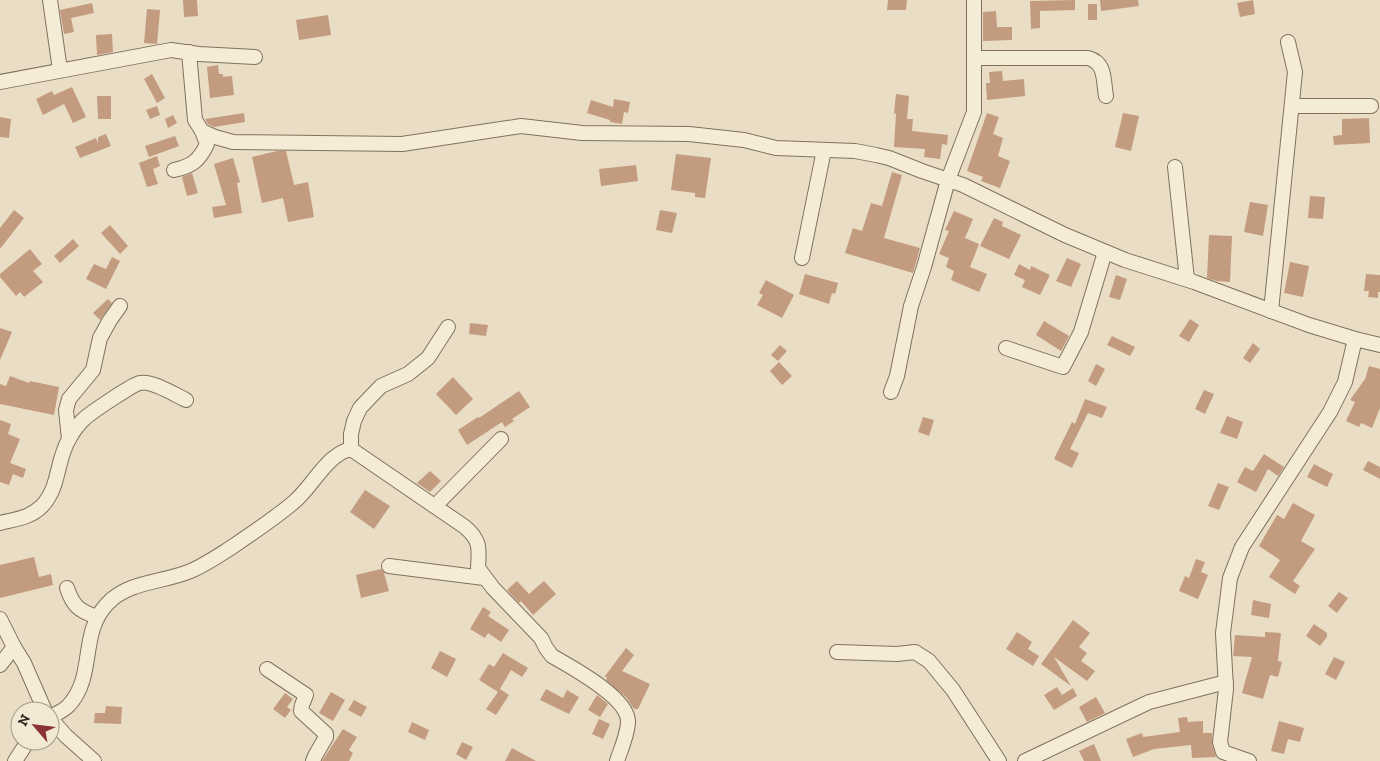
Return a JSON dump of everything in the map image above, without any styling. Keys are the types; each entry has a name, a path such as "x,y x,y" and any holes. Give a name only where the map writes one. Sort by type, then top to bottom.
{"street":[{"path":"50,0 60,70"},
{"path":"891,392 897,376 911,306 948,180 974,112 974,0"},
{"path":"1271,311 1295,72 1288,42"},
{"path":"0,82 172,50 199,54 255,57"},
{"path":"174,170 188,167 201,156 207,144 195,120 188,52"},
{"path":"975,58 1088,58 1096,60 1101,65 1106,96"},
{"path":"1292,106 1371,106"},
{"path":"202,131 233,142 402,144 521,126 582,133 689,134 744,140 776,148 855,151 889,158 963,185 1065,235 1105,252 1157,271 1187,279 1271,311 1355,339 1380,345"},
{"path":"802,258 824,150"},
{"path":"1175,167 1187,279"},
{"path":"1006,348 1061,368 1065,364 1081,332 1105,252"},
{"path":"69,439 66,410 69,399 93,370 100,338 120,306"},
{"path":"351,449 351,434 360,408 381,386 408,374 428,358 448,327"},
{"path":"1249,761 1223,752 1220,742 1226,690 1223,633 1230,578 1242,547 1330,412 1345,382 1355,339"},
{"path":"0,523 32,515 43,504 55,486 60,459 69,439 84,419 140,382 153,384 186,400"},
{"path":"435,506 501,439"},
{"path":"60,712 69,706 81,687 86,667 90,632 106,604 122,591 193,570 229,549 294,502 331,459 341,451 351,449 475,535 479,545 478,568 484,578 541,638 552,656 604,688 624,711 629,722 617,761"},
{"path":"389,566 484,578"},
{"path":"66,588 71,602 83,612 97,618"},
{"path":"0,619 24,663 41,701"},
{"path":"0,665 14,647"},
{"path":"837,652 897,654 915,652 929,661 953,690 999,761"},
{"path":"268,669 306,695 301,711 326,734 314,756 314,761"},
{"path":"1025,761 1149,702 1226,682"},
{"path":"60,729 94,761"}],"building":[{"path":"183,0 197,0 198,16 184,17"},
{"path":"888,0 907,0 906,10 887,10"},
{"path":"1075,0 1075,10 1040,11 1040,28 1031,29 1030,1"},
{"path":"1100,0 1138,0 1139,6 1101,11"},
{"path":"1253,0 1255,14 1240,17 1237,3"},
{"path":"92,3 94,13 71,18 74,32 64,34 60,10"},
{"path":"1088,4 1097,4 1097,20 1088,20"},
{"path":"147,9 160,10 157,44 144,43"},
{"path":"996,11 997,27 1012,27 1012,40 983,41 983,12"},
{"path":"328,15 331,35 299,40 296,20"},
{"path":"112,34 113,52 97,55 96,35"},
{"path":"218,65 219,74 223,74 223,77 232,76 234,95 210,98 207,67"},
{"path":"1002,71 1003,81 1024,79 1025,96 987,100 986,83 990,83 989,72"},
{"path":"152,74 165,98 157,103 144,79"},
{"path":"72,87 86,117 73,123 64,104 43,115 36,99 52,91 54,95"},
{"path":"896,94 909,96 907,119 913,119 912,131 948,135 947,145 942,144 940,159 924,157 925,149 894,147"},
{"path":"97,96 111,96 111,119 98,119"},
{"path":"614,99 630,102 628,113 624,112 622,124 610,122 610,120 587,113 591,100 613,107"},
{"path":"157,106 160,115 150,119 146,110"},
{"path":"244,113 245,122 214,127 208,124 205,119"},
{"path":"987,113 999,117 993,134 1003,138 998,156 1010,161 1000,188 981,181 983,177 967,171"},
{"path":"1123,113 1139,116 1131,151 1115,147"},
{"path":"173,115 177,123 168,128 165,119"},
{"path":"0,117 11,119 9,138 0,137"},
{"path":"1369,118 1370,143 1334,145 1333,136 1342,135 1342,119"},
{"path":"106,134 111,146 80,158 75,147 96,138 98,143 98,137"},
{"path":"175,136 179,146 149,157 145,146"},
{"path":"277,151 286,151 294,185 308,182 314,217 288,222 283,198 262,203 252,157"},
{"path":"676,154 711,158 705,198 695,197 695,193 671,190"},
{"path":"157,156 160,166 153,169 158,184 147,187 139,163"},
{"path":"233,158 240,182 237,183 242,213 214,218 212,207 226,205 214,164"},
{"path":"636,165 638,181 601,186 599,169"},
{"path":"892,172 902,175 884,238 920,248 913,273 845,253 853,228 862,231 871,203 882,206"},
{"path":"192,173 198,193 187,196 182,177"},
{"path":"1310,196 1325,197 1323,219 1308,218"},
{"path":"1250,202 1268,205 1263,236 1244,232"},
{"path":"14,210 24,218 0,249 0,228"},
{"path":"660,210 677,213 672,233 656,230"},
{"path":"954,211 973,219 965,238 979,244 970,267 987,274 979,292 951,280 954,271 946,267 949,258 939,254 949,231 945,230"},
{"path":"994,218 1003,222 1002,226 1021,235 1009,259 980,246"},
{"path":"110,225 128,246 120,254 101,233"},
{"path":"1209,235 1232,236 1230,282 1207,278"},
{"path":"73,239 79,246 60,263 54,256"},
{"path":"30,249 42,264 33,271 43,282 24,297 20,292 16,296 0,277 0,274"},
{"path":"112,257 120,261 106,289 86,279 94,264 106,269"},
{"path":"1067,258 1081,264 1071,287 1056,281"},
{"path":"1290,262 1309,266 1303,297 1284,293"},
{"path":"1019,264 1030,270 1031,266 1050,275 1040,295 1022,287 1025,280 1014,275"},
{"path":"805,274 838,283 835,294 832,293 829,304 799,294"},
{"path":"1366,274 1380,275 1378,298 1368,297 1369,291 1364,291"},
{"path":"1116,275 1127,279 1120,300 1109,297"},
{"path":"766,280 794,295 782,318 757,305 763,295 759,293"},
{"path":"108,299 112,303 100,320 93,313"},
{"path":"1190,319 1199,325 1189,342 1179,336"},
{"path":"1044,321 1069,336 1061,351 1036,335"},
{"path":"470,323 488,325 486,336 469,334"},
{"path":"0,328 12,332 0,360"},
{"path":"1112,336 1135,347 1130,356 1107,345"},
{"path":"1253,343 1260,349 1250,363 1243,358"},
{"path":"780,345 787,351 778,361 771,355"},
{"path":"779,362 792,376 782,385 770,371"},
{"path":"1096,364 1105,369 1096,386 1088,381"},
{"path":"1369,366 1380,369 1380,408 1372,428 1361,423 1359,427 1346,421 1355,402 1350,400 1365,379"},
{"path":"10,376 29,383 30,381 59,387 54,415 0,404 0,384 6,386"},
{"path":"453,377 473,399 456,415 436,394"},
{"path":"1204,390 1214,394 1205,414 1195,409"},
{"path":"519,391 530,407 512,419 514,421 505,427 502,422 467,445 458,430"},
{"path":"1085,399 1107,407 1102,418 1088,413 1070,449 1079,453 1072,468 1054,459 1072,422 1075,424"},
{"path":"1227,416 1243,422 1237,439 1220,433"},
{"path":"923,417 934,420 929,436 918,432"},
{"path":"0,420 11,424 8,434 20,439 10,463 26,469 23,478 13,474 9,485 0,482"},
{"path":"1264,454 1284,467 1278,476 1268,469 1256,492 1237,482 1245,467 1253,471"},
{"path":"1368,461 1380,467 1380,479 1363,470"},
{"path":"1314,464 1333,474 1327,487 1307,477"},
{"path":"430,471 441,481 430,492 417,483"},
{"path":"1218,483 1229,487 1219,510 1208,506"},
{"path":"365,490 390,506 374,529 350,512"},
{"path":"1293,503 1315,515 1301,541 1315,549 1293,581 1300,586 1295,594 1269,577 1280,560 1259,546 1277,515 1284,519"},
{"path":"34,557 39,577 51,574 53,585 0,598 0,565"},
{"path":"1196,559 1205,562 1201,572 1208,575 1198,599 1179,591 1185,576 1189,578"},
{"path":"381,569 389,591 361,598 356,575"},
{"path":"517,581 529,594 544,581 556,594 533,615 521,601 519,603 507,590"},
{"path":"1339,592 1348,598 1337,613 1328,606"},
{"path":"1253,600 1271,604 1269,618 1251,615"},
{"path":"483,607 491,612 488,616 509,630 501,642 488,633 485,638 470,629"},
{"path":"1073,620 1090,633 1079,647 1087,653 1081,661 1095,671 1087,681 1054,657 1071,686 1041,664"},
{"path":"1314,624 1327,633 1327,637 1320,646 1306,636"},
{"path":"1017,632 1032,642 1028,649 1039,656 1033,666 1006,649"},
{"path":"1265,632 1281,633 1278,661 1282,662 1278,677 1270,675 1263,699 1242,693 1252,657 1233,656 1235,635 1265,637"},
{"path":"626,648 634,655 622,671 650,684 638,709 634,709 626,697 606,680 605,676"},
{"path":"440,651 456,659 447,677 431,668"},
{"path":"503,653 528,668 522,677 511,670 500,689 509,695 496,715 486,709 498,692 479,680 489,664 494,667"},
{"path":"1334,657 1345,662 1336,680 1325,674"},
{"path":"1057,687 1062,695 1073,688 1077,696 1054,710 1044,695"},
{"path":"546,689 563,698 567,690 579,697 569,714 540,700"},
{"path":"331,692 345,700 333,721 319,713"},
{"path":"285,693 293,699 287,707 291,710 285,718 273,709"},
{"path":"597,695 608,704 600,717 588,710"},
{"path":"1096,697 1105,713 1087,722 1079,707"},
{"path":"354,700 367,707 361,717 348,710"},
{"path":"106,706 122,707 121,724 94,723 95,713 105,713"},
{"path":"1187,717 1188,722 1203,721 1203,733 1212,733 1212,744 1216,757 1192,758 1191,745 1154,749 1133,757 1126,739 1142,733 1143,737 1180,732 1178,718"},
{"path":"599,719 610,724 603,739 592,734"},
{"path":"1279,721 1304,728 1300,742 1288,739 1284,754 1271,751"},
{"path":"412,722 429,730 425,740 408,732"},
{"path":"343,729 357,737 349,750 353,753 349,761 322,761"},
{"path":"462,742 473,747 466,760 456,754"},
{"path":"1094,744 1101,761 1084,761 1079,751"},
{"path":"512,748 536,761 505,761"}]}
